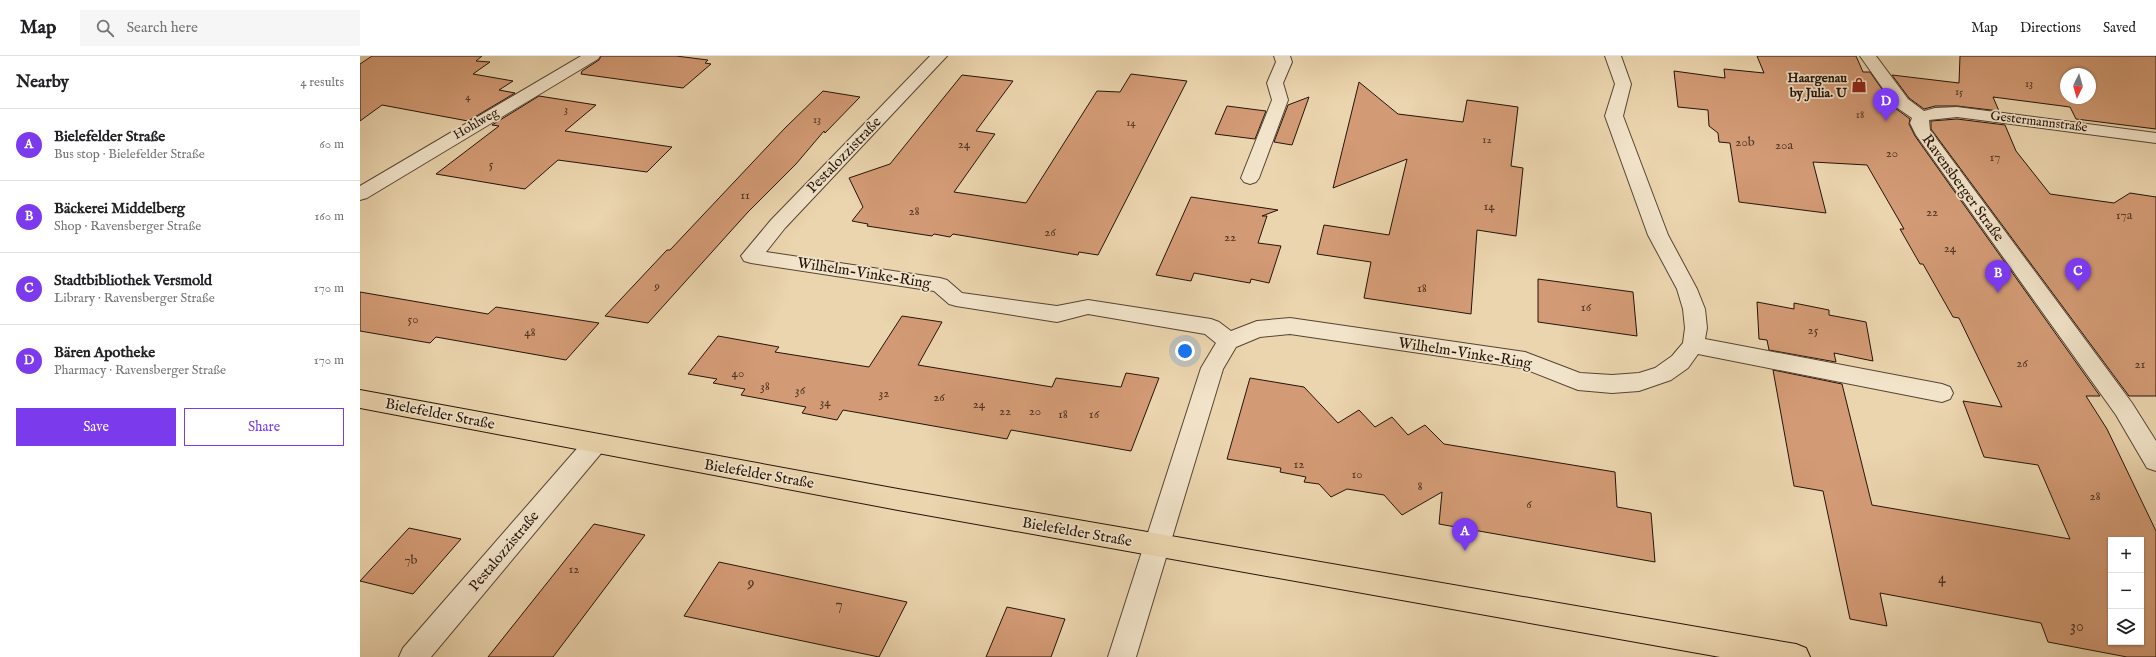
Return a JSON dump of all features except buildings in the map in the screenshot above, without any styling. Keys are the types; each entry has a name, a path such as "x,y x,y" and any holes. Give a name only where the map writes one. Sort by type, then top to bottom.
{"main road":[{"name":"Bielefelder Straße","path":"360,399 594,444 1156,546 1796,657"}],"street":[{"name":"Hohlweg","path":"360,194 592,56"},
{"name":"Pestalozzistraße","path":"751,256 778,224 939,56"},
{"path":"1250,178 1280,100 1275,83 1284,62 1282,56"},
{"name":"Wilhelm-Vinke-Ring","path":"751,256 940,285 956,299 1057,314 1088,307 1211,327 1228,341 1257,329 1290,326 1525,360 1578,381 1612,384 1639,382 1662,374 1680,362 1693,345 1696,328 1694,309 1687,289 1658,235 1614,116 1623,84 1613,56"},
{"name":"Ravensberger Straße","path":"1868,56 1902,103 1921,117 1919,123 1922,131 2124,409 2156,461"},
{"name":"Gestermannstraße","path":"1921,117 1957,112 2156,138"},
{"path":"1122,657 1212,368 1228,341"},
{"path":"1693,345 1942,393"},
{"name":"Pestalozzistraße","path":"413,657 594,444"}],"place":[{"name":"Haargenau by Julia. U","path":"1859,85"},
{"name":"Bären Apotheke","path":"1886,121"},
{"name":"Stadtbibliothek Versmold","path":"2078,291"},
{"name":"Bäckerei Middelberg","path":"1998,293"},
{"name":"Bielefelder Straße","path":"1465,551"}]}
